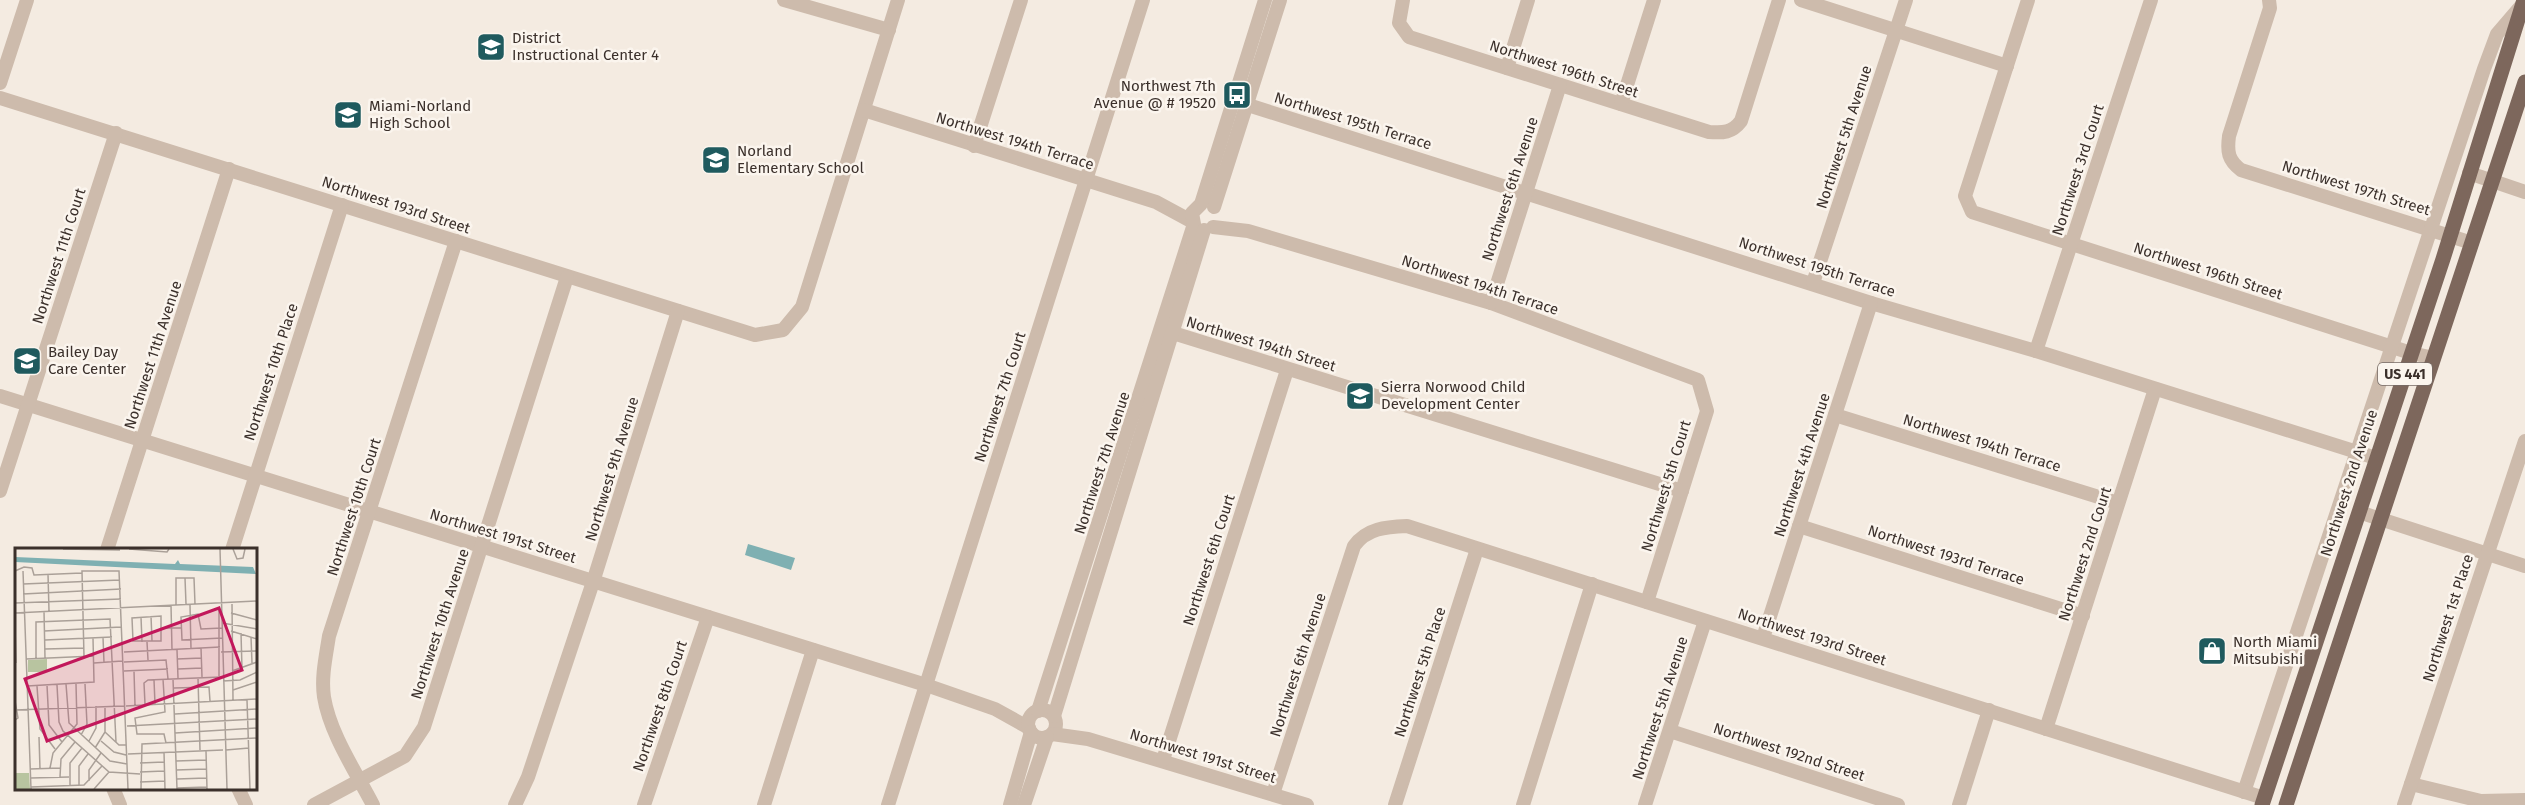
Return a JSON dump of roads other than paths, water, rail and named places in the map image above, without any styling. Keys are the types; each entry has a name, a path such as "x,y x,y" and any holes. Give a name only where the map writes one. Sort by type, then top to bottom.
{"main road":[{"name":"Northwest 2nd Avenue","path":"2263,802 2450,235 2523,2"},
{"name":"US 441","path":"2286,805 2525,82"}],"street":[{"path":"0,83 27,0"},
{"path":"784,0 889,30"},
{"path":"864,111 898,0"},
{"path":"974,146 1021,0"},
{"name":"Northwest 7th Court","path":"888,805 1143,0"},
{"name":"Northwest 7th Avenue","path":"1023,805 1052,727 1068,662 1173,333 1265,0"},
{"name":"Northwest 7th Avenue","path":"1010,805 1033,721 1204,217 1248,105 1281,0"},
{"name":"Northwest 196th Street","path":"1402,0 1399,23 1409,37 1709,132 1726,133 1741,121 1779,0"},
{"path":"1507,68 1528,0"},
{"path":"1621,104 1654,0"},
{"path":"1801,0 2007,66 2028,0"},
{"name":"Northwest 5th Avenue","path":"1813,283 1906,0"},
{"name":"Northwest 3rd Court","path":"2036,351 2151,0"},
{"name":"Northwest 197th Street","path":"2270,0 2270,8 2229,136 2227,150 2231,162 2241,170 2472,243"},
{"path":"2244,792 2430,228 2497,34 2523,2"},
{"name":"Northwest 196th Street","path":"2007,66 1965,196 1972,212 2391,347 2434,358"},
{"name":"Northwest 6th Avenue","path":"1491,303 1560,85"},
{"name":"Northwest 193rd Street","path":"0,98 755,335 783,330 802,307 864,111"},
{"name":"Northwest 195th Terrace","path":"1248,105 1871,303 2036,351 2376,458"},
{"name":"Northwest 194th Terrace","path":"864,111 1248,231 1491,303 1698,380"},
{"name":"Northwest 11th Court","path":"0,491 116,133"},
{"name":"Northwest 11th Avenue","path":"108,548 229,169"},
{"path":"2469,173 2525,192"},
{"name":"Northwest 10th Place","path":"232,548 342,205"},
{"name":"Northwest 10th Court","path":"373,805 333,726 324,698 324,671 329,636 456,241"},
{"name":"Northwest 10th Avenue","path":"314,805 361,782 405,756 416,744 424,727 483,547 567,277"},
{"name":"Northwest 4th Avenue","path":"1763,638 1871,303"},
{"name":"Northwest 9th Avenue","path":"515,805 528,777 594,582 678,311"},
{"name":"Northwest 194th Street","path":"1173,333 1682,491"},
{"name":"Northwest 6th Court","path":"1163,760 1287,370"},
{"name":"Northwest 5th Court","path":"1647,602 1707,411 1698,380"},
{"name":"Northwest 2nd Court","path":"2046,729 2155,389"},
{"name":"Northwest 191st Street","path":"0,396 1033,721"},
{"name":"Northwest 194th Terrace","path":"1835,415 2118,503"},
{"name":"Northwest 1st Place","path":"2404,805 2525,441"},
{"path":"2359,513 2525,566"},
{"name":"Northwest 193rd Street","path":"1354,546 1360,537 1381,527 1407,526 2244,792 2263,802"},
{"name":"Northwest 193rd Terrace","path":"1799,526 2083,616"},
{"name":"Northwest 6th Avenue","path":"1273,794 1354,546"},
{"name":"Northwest 5th Place","path":"1395,805 1477,549"},
{"path":"1523,805 1592,584"},
{"name":"Northwest 8th Court","path":"644,805 708,617"},
{"name":"Northwest 5th Avenue","path":"1645,805 1705,621"},
{"path":"764,805 813,650"},
{"path":"1959,805 1989,711"},
{"path":"1049,712 1052,727 1038,737 1033,721 1049,712"},
{"name":"Northwest 191st Street","path":"1052,727 1307,805"},
{"name":"Northwest 192nd Street","path":"1670,731 1898,805"},
{"path":"2411,784 2481,801 2525,800"},
{"path":"113,790 120,805"},
{"path":"238,790 246,805"}],"water":[{"path":"748,544 795,558 791,570 745,555"}],"place":[{"name":"District Instructional Center 4","path":"491,47"},
{"name":"Northwest 7th Avenue @ # 19520","path":"1237,95"},
{"name":"Miami-Norland High School","path":"348,115"},
{"name":"Norland Elementary School","path":"716,160"},
{"name":"Bailey Day Care Center","path":"27,361"},
{"name":"Sierra Norwood Child Development Center","path":"1360,396"},
{"name":"North Miami Mitsubishi","path":"2212,651"}]}
